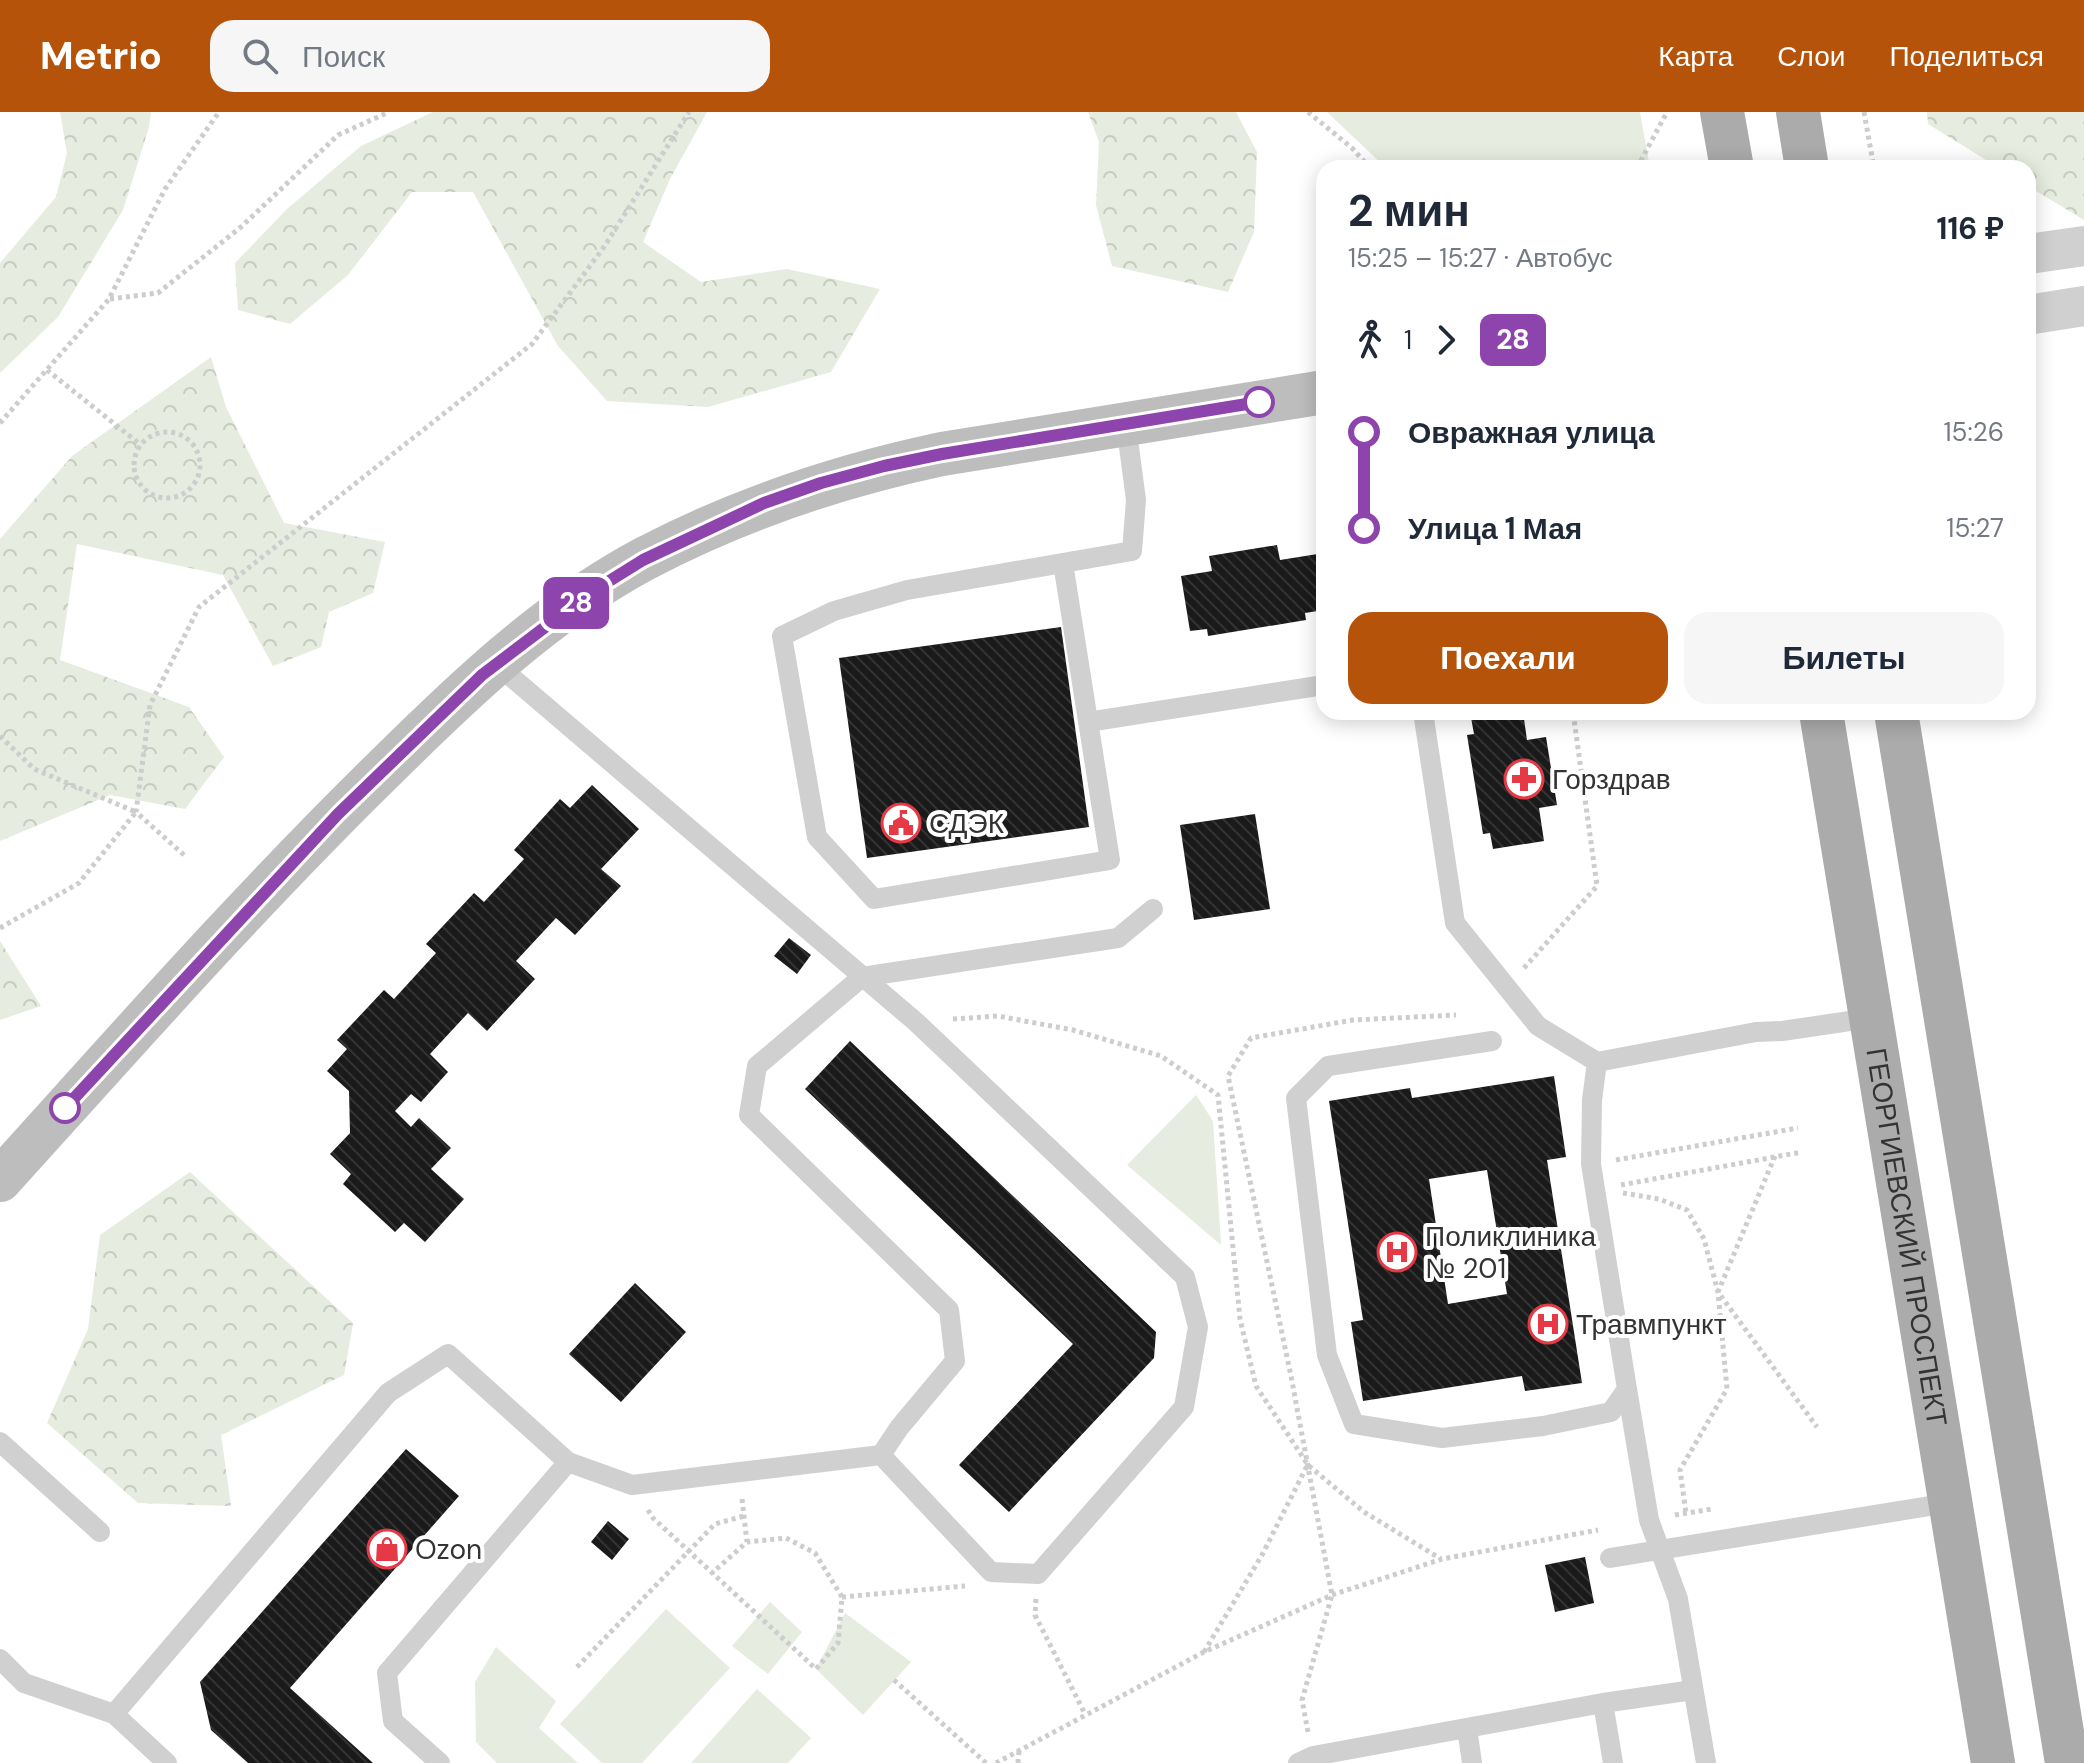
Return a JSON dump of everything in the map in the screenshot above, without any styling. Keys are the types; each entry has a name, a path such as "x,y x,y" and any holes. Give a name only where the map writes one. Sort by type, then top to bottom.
{"main road":[{"path":"1722,112 1731,160"},
{"path":"1798,112 1806,160"},
{"path":"0,1180 338,814 496,664 590,593 643,560 764,503 884,466 1316,393"},
{"name":"ГЕОРГИЕВСКИЙ ПРОСПЕКТ","path":"1822,720 1948,1503 1993,1763"},
{"path":"1897,720 2067,1763"}],"street":[{"path":"2036,253 2084,246"},
{"path":"2036,314 2084,306"}],"lane":[{"path":"1063,563 1110,860 874,899 817,837 782,636 834,611 907,590 1132,551 1136,500 1126,424"},
{"path":"496,664 916,1022 1185,1277 1198,1327 1184,1407 1038,1574 991,1572 881,1455"},
{"path":"1088,722 1316,686"},
{"path":"1424,720 1455,923 1538,1026 1597,1062 1756,1032 1870,1018"},
{"path":"114,1714 388,1393 448,1354 568,1462 632,1485 881,1455 899,1428 955,1361 949,1310 749,1115 757,1066 862,977 1118,938 1153,909"},
{"path":"1492,1041 1328,1066 1296,1098 1327,1355 1354,1424 1442,1438 1543,1426 1611,1412 1627,1389"},
{"path":"1597,1062 1592,1100 1591,1164 1649,1520 1678,1599 1706,1763"},
{"path":"0,1442 100,1532"},
{"path":"440,1763 393,1721 387,1673 568,1462"},
{"path":"1610,1558 1948,1503"},
{"path":"0,1659 24,1683 114,1714 167,1763"},
{"path":"1298,1763 1313,1756 1603,1703 1693,1690"},
{"path":"1603,1703 1613,1763"},
{"path":"1467,1728 1472,1763"}],"path":[{"path":"0,423 109,299 165,189 219,112"},
{"path":"109,299 158,293 241,227 338,135 389,112"},
{"path":"0,928 79,883 136,812 150,705 199,607 532,344 604,247 689,112"},
{"path":"1308,112 1363,160"},
{"path":"1641,160 1667,112"},
{"path":"1864,112 1873,160"},
{"path":"47,370 141,445"},
{"path":"171,432 188,439 198,452 201,469 194,486 180,496 163,498 147,492 136,478 134,461 141,445 155,435 171,432"},
{"path":"1507,987 1597,886 1574,720"},
{"path":"0,736 34,769 136,812 184,855"},
{"path":"916,1022 998,1016 1073,1030 1161,1056 1218,1095 1240,1319 1256,1386 1308,1465 1364,1512 1442,1559"},
{"path":"1648,1155 1798,1128"},
{"path":"1651,1180 1802,1152"},
{"path":"1718,1292 1775,1156"},
{"path":"1596,1189 1659,1199 1687,1210 1704,1239 1718,1292 1727,1389 1680,1470 1686,1513 1699,1543"},
{"path":"1718,1292 1817,1427"},
{"path":"1204,1652 1262,1555 1308,1465"},
{"path":"739,1472 747,1542"},
{"path":"632,1485 653,1518 688,1551 816,1669 838,1643 842,1597 815,1553 786,1538 747,1542 712,1573"},
{"path":"996,1763 1204,1652 1332,1595 1442,1559 1718,1508"},
{"path":"577,1667 715,1524 744,1516"},
{"path":"842,1597 987,1584 991,1572"},
{"path":"1038,1574 1035,1615 1085,1714"},
{"path":"894,1680 986,1763"},
{"path":"1018,1763 1019,1750"}],"green space":[{"path":"60,112 151,112 123,210 58,317 0,373 0,263 56,197 67,153"},
{"path":"433,112 707,112 670,179 643,242 701,282 787,269 880,289 831,372 708,407 607,401 558,346 473,192 412,192 348,275 290,324 238,310 235,263 287,209 361,146"},
{"path":"1088,112 1236,112 1257,152 1254,232 1228,292 1112,266 1096,205 1099,142"},
{"path":"1327,112 1640,112 1649,160 1378,160"},
{"path":"1927,112 2084,112 2084,220 2036,191 2036,160 1986,160 1928,124"},
{"path":"211,357 226,407 284,523 385,542 373,593 329,612 321,647 273,666 223,575 77,544 60,660 189,707 224,757 185,809 110,795 0,841 0,539 72,456"},
{"path":"0,941 41,1006 0,1020"},
{"path":"1196,1095 1213,1121 1221,1245 1127,1165"},
{"path":"190,1172 353,1323 344,1375 221,1435 231,1506 138,1503 47,1423 88,1329 100,1235"},
{"path":"770,1602 802,1632 768,1674 732,1646"},
{"path":"666,1609 730,1668 642,1763 602,1763 560,1724"},
{"path":"845,1613 911,1662 863,1715 816,1669"},
{"path":"496,1647 556,1701 539,1728 578,1763 497,1763 476,1742 475,1682"},
{"path":"757,1689 811,1738 788,1763 691,1763"}],"building":[{"path":"1277,545 1280,560 1316,554 1316,611 1305,613 1306,620 1208,636 1207,629 1190,631 1181,576 1212,571 1209,556"},
{"path":"1061,627 1089,827 867,858 839,658"},
{"path":"1471,720 1524,720 1527,740 1546,737 1557,805 1539,808 1544,841 1493,849 1490,833 1483,834 1467,735 1474,734"},
{"path":"592,785 639,829 601,869 621,886 575,935 556,918 516,961 535,979 487,1031 468,1013 430,1054 448,1072 421,1102 411,1094 395,1111 411,1127 419,1118 451,1148 431,1169 464,1199 425,1242 404,1223 395,1232 343,1184 351,1174 330,1154 350,1133 349,1091 327,1071 347,1049 337,1040 384,990 394,999 436,953 426,944 474,893 484,902 524,859 514,850 560,799 570,808"},
{"path":"1255,814 1270,909 1194,920 1180,825"},
{"path":"789,938 811,955 797,974 774,956"},
{"path":"850,1041 1156,1332 1154,1358 1009,1512 959,1465 1073,1344 805,1089"},
{"name":"Поликлиника № 201","path":"1554,1076 1566,1157 1547,1160 1582,1383 1525,1391 1522,1376 1363,1401 1351,1322 1363,1320 1329,1101 1410,1088 1412,1098","holes":["1487,1170 1507,1294 1448,1304 1429,1179"]},
{"path":"635,1283 686,1332 621,1402 569,1354"},
{"path":"406,1449 459,1496 290,1688 373,1763 248,1763 211,1730 200,1682"},
{"path":"608,1521 629,1539 612,1560 591,1542"},
{"path":"1585,1557 1594,1603 1555,1612 1545,1565"}],"bus line":[{"name":"28","path":"65,1108 338,814 482,675 535,632 643,560 764,503 884,466 1259,402"}],"place":[{"name":"Горздрав","path":"1524,779"},
{"name":"СДЭК","path":"901,823"},
{"name":"Поликлиника № 201","path":"1397,1252"},
{"name":"Травмпункт","path":"1548,1324"},
{"name":"Ozon","path":"387,1549"}]}
